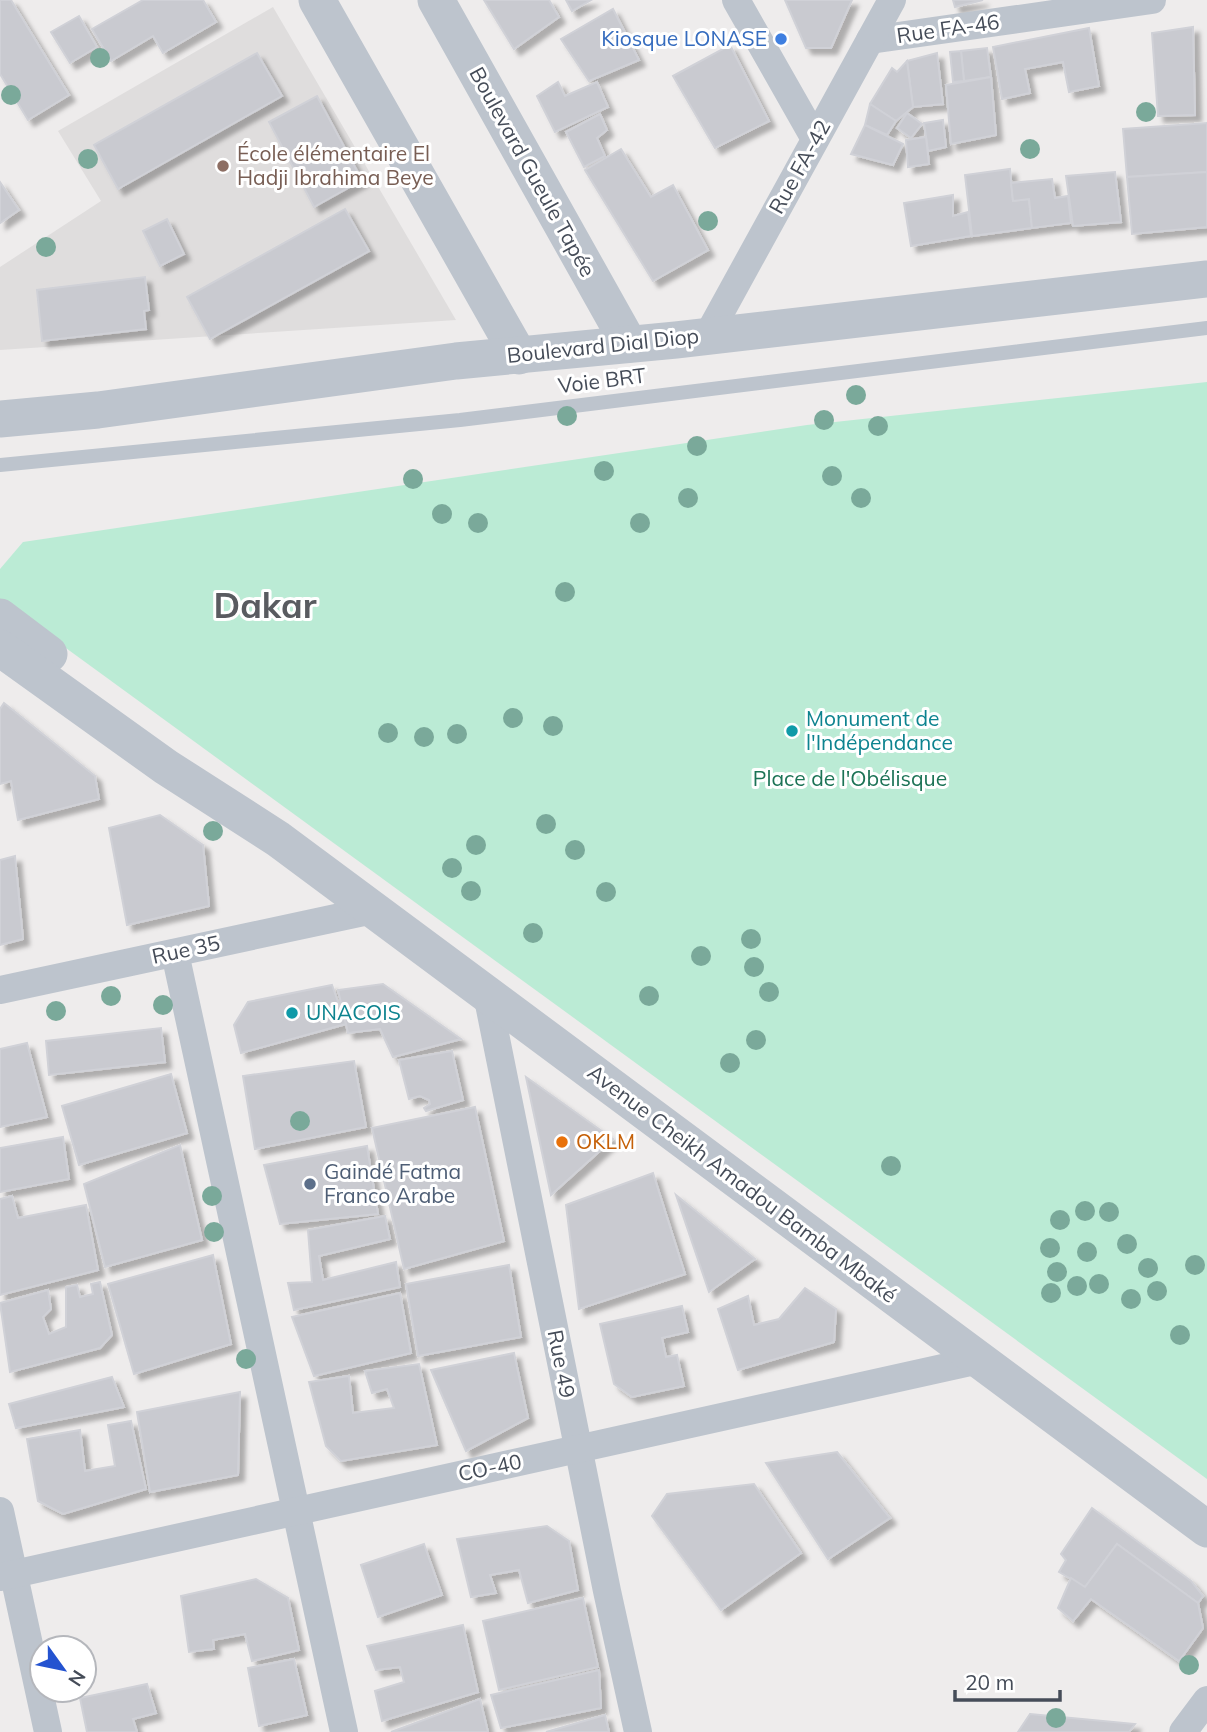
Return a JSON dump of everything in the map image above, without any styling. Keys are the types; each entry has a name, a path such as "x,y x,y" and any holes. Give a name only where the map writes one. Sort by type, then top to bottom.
{"street":[{"path":"317,0 519,356"},
{"name":"Boulevard Gueule Tapée","path":"436,0 629,344"},
{"path":"736,0 815,139"},
{"name":"Rue FA-42","path":"708,335 892,0"},
{"name":"Rue FA-46","path":"870,40 1152,0"},
{"name":"Boulevard Dial Diop","path":"0,419 98,410 456,361 1207,279"},
{"name":"Avenue Cheikh Amadou Bamba Mbaké","path":"0,617 179,748 231,792 278,839"},
{"name":"Avenue Cheikh Amadou Bamba Mbaké","path":"0,648 166,767 278,839 1207,1529"},
{"name":"Rue 35","path":"0,990 373,910"},
{"path":"175,953 344,1732"},
{"name":"Rue 49","path":"487,994 638,1732"},
{"name":"CO-40","path":"7,1575 979,1360"},
{"path":"0,1511 7,1575 48,1732"},
{"path":"1183,1732 1207,1700"}],"lane":[{"name":"Voie BRT","path":"0,465 460,420 1207,328"}],"shaded area":[{"name":"École élémentaire El Hadji Ibrahima Beye","path":"273,7 456,320 0,350 0,267 101,201 58,131"}],"green space":[{"name":"Place de l'Obélisque","path":"1207,382 1207,1479 0,600 0,569 23,542 807,425"}],"building":[{"path":"0,0 11,0 69,95 28,120 0,74"},
{"path":"143,0 203,0 216,22 163,53 153,36 111,61 92,29"},
{"path":"484,0 549,0 559,17 514,49"},
{"path":"566,0 591,0 572,11"},
{"path":"785,0 852,0 831,48 806,48"},
{"path":"953,0 983,0 955,7"},
{"path":"613,9 639,60 589,81 561,39"},
{"path":"79,16 97,47 70,63 51,32"},
{"path":"1193,27 1195,115 1158,116 1152,33"},
{"path":"1089,28 1099,86 1069,92 1063,62 1025,69 1030,93 1002,99 993,47"},
{"path":"730,45 769,121 715,148 673,76"},
{"path":"987,48 991,77 964,81 961,51"},
{"path":"961,51 964,81 953,82 950,52"},
{"path":"257,53 282,96 118,189 94,145"},
{"path":"937,53 943,104 913,107 907,61"},
{"path":"907,61 913,107 896,121 870,104 892,68 897,72"},
{"path":"991,77 996,135 951,144 946,85"},
{"path":"558,82 565,96 597,82 608,107 555,132 537,96"},
{"path":"317,96 362,180 314,207 269,122"},
{"path":"870,104 896,121 887,135 865,125"},
{"path":"907,113 922,124 911,138 897,128"},
{"path":"600,114 607,130 597,138 605,156 584,167 566,132"},
{"path":"943,120 946,147 928,151 924,123"},
{"path":"1207,123 1207,172 1127,177 1123,129"},
{"path":"865,125 903,144 893,165 851,154"},
{"path":"926,137 929,164 908,167 906,140"},
{"path":"621,149 651,197 673,185 708,250 653,281 585,170"},
{"path":"1010,169 1013,201 1029,199 1032,228 972,236 965,175"},
{"path":"1115,172 1121,222 1073,226 1066,176"},
{"path":"1207,172 1207,227 1132,234 1127,177"},
{"path":"1052,179 1055,198 1068,196 1071,223 1032,228 1029,199 1013,201 1011,183"},
{"path":"0,182 19,210 0,223"},
{"path":"953,195 953,216 968,212 971,236 911,246 904,203"},
{"path":"345,209 369,251 210,339 187,297"},
{"path":"167,219 184,254 160,266 143,231"},
{"path":"145,277 149,310 144,311 146,329 42,341 37,290"},
{"path":"4,703 95,776 99,799 18,820 11,781 0,784 0,709"},
{"path":"160,815 203,845 209,906 127,925 109,828"},
{"path":"15,856 23,939 0,945 0,860"},
{"path":"383,984 461,1039 393,1057 380,1029 348,1033 338,990"},
{"name":"UNACOIS","path":"332,985 346,1024 241,1053 234,1025 248,1002"},
{"path":"161,1028 165,1062 49,1075 46,1041"},
{"path":"27,1043 47,1117 0,1127 0,1049"},
{"path":"452,1051 463,1100 426,1111 424,1108 430,1104 429,1100 420,1096 409,1099 399,1060"},
{"path":"354,1061 366,1127 255,1149 243,1076"},
{"path":"171,1074 187,1133 79,1165 62,1106"},
{"path":"526,1077 613,1139 551,1195"},
{"path":"475,1107 504,1241 404,1269 372,1128"},
{"path":"63,1137 69,1179 0,1192 0,1148"},
{"path":"180,1145 202,1240 105,1267 84,1184"},
{"path":"367,1146 378,1214 280,1224 264,1165"},
{"path":"653,1173 685,1274 579,1309 566,1205"},
{"path":"676,1195 755,1259 709,1292"},
{"path":"12,1196 18,1218 86,1205 98,1270 0,1295 0,1199"},
{"path":"385,1216 390,1239 319,1256 323,1280 396,1262 400,1287 294,1310 288,1283 312,1282 308,1230"},
{"path":"213,1255 231,1344 134,1374 108,1284"},
{"path":"509,1265 521,1337 418,1356 406,1284"},
{"path":"100,1282 112,1335 100,1348 10,1372 0,1303 48,1290 51,1309 43,1317 49,1334 66,1327 66,1287 77,1285 80,1297 93,1294 91,1284"},
{"path":"805,1288 836,1309 834,1342 738,1370 718,1309 748,1296 754,1325 779,1319"},
{"path":"400,1293 411,1353 314,1376 292,1317"},
{"path":"682,1306 688,1332 662,1338 666,1357 677,1355 684,1386 632,1397 614,1384 600,1324"},
{"path":"514,1353 528,1418 466,1451 431,1370"},
{"path":"419,1364 437,1445 341,1461 326,1446 309,1382 349,1376 353,1413 394,1408 387,1389 372,1393 365,1371"},
{"path":"112,1377 124,1407 16,1428 9,1404"},
{"path":"240,1392 238,1475 150,1492 137,1412"},
{"path":"131,1421 146,1489 63,1514 38,1501 27,1439 80,1430 85,1471 115,1466 108,1425"},
{"path":"837,1452 890,1518 828,1559 766,1463"},
{"path":"754,1484 801,1553 721,1610 652,1516 667,1494"},
{"path":"1092,1508 1191,1581 1203,1596 1198,1603 1117,1544 1085,1587 1059,1572 1066,1560 1061,1554"},
{"path":"547,1526 569,1541 578,1590 528,1603 519,1570 490,1575 496,1593 471,1597 457,1539"},
{"path":"424,1544 442,1595 378,1617 361,1565"},
{"path":"1117,1544 1198,1603 1203,1628 1179,1661 1091,1599 1073,1621 1058,1608 1071,1578 1085,1587"},
{"path":"256,1579 288,1598 299,1650 252,1661 245,1634 213,1640 214,1649 189,1652 181,1596"},
{"path":"583,1598 598,1667 499,1690 483,1621"},
{"path":"463,1625 478,1692 382,1721 375,1691 404,1682 400,1667 376,1670 367,1646"},
{"path":"294,1659 307,1715 259,1726 248,1668"},
{"path":"599,1670 601,1708 501,1728 491,1695"},
{"path":"147,1684 156,1713 133,1719 137,1732 87,1732 81,1704 98,1704 98,1694"},
{"path":"480,1699 488,1732 391,1732"},
{"path":"1030,1714 1135,1724 1129,1732 1018,1732"},
{"path":"605,1715 609,1732 546,1732"}],"place":[{"name":"Kiosque LONASE","path":"781,39"},
{"name":"École élémentaire El Hadji Ibrahima Beye","path":"223,166"},
{"name":"Monument de l'Indépendance","path":"792,731"},
{"name":"UNACOIS","path":"292,1013"},
{"name":"OKLM","path":"562,1142"},
{"name":"Gaindé Fatma Franco Arabe","path":"310,1184"}],"district":[{"name":"Dakar","path":"265,606"}]}
